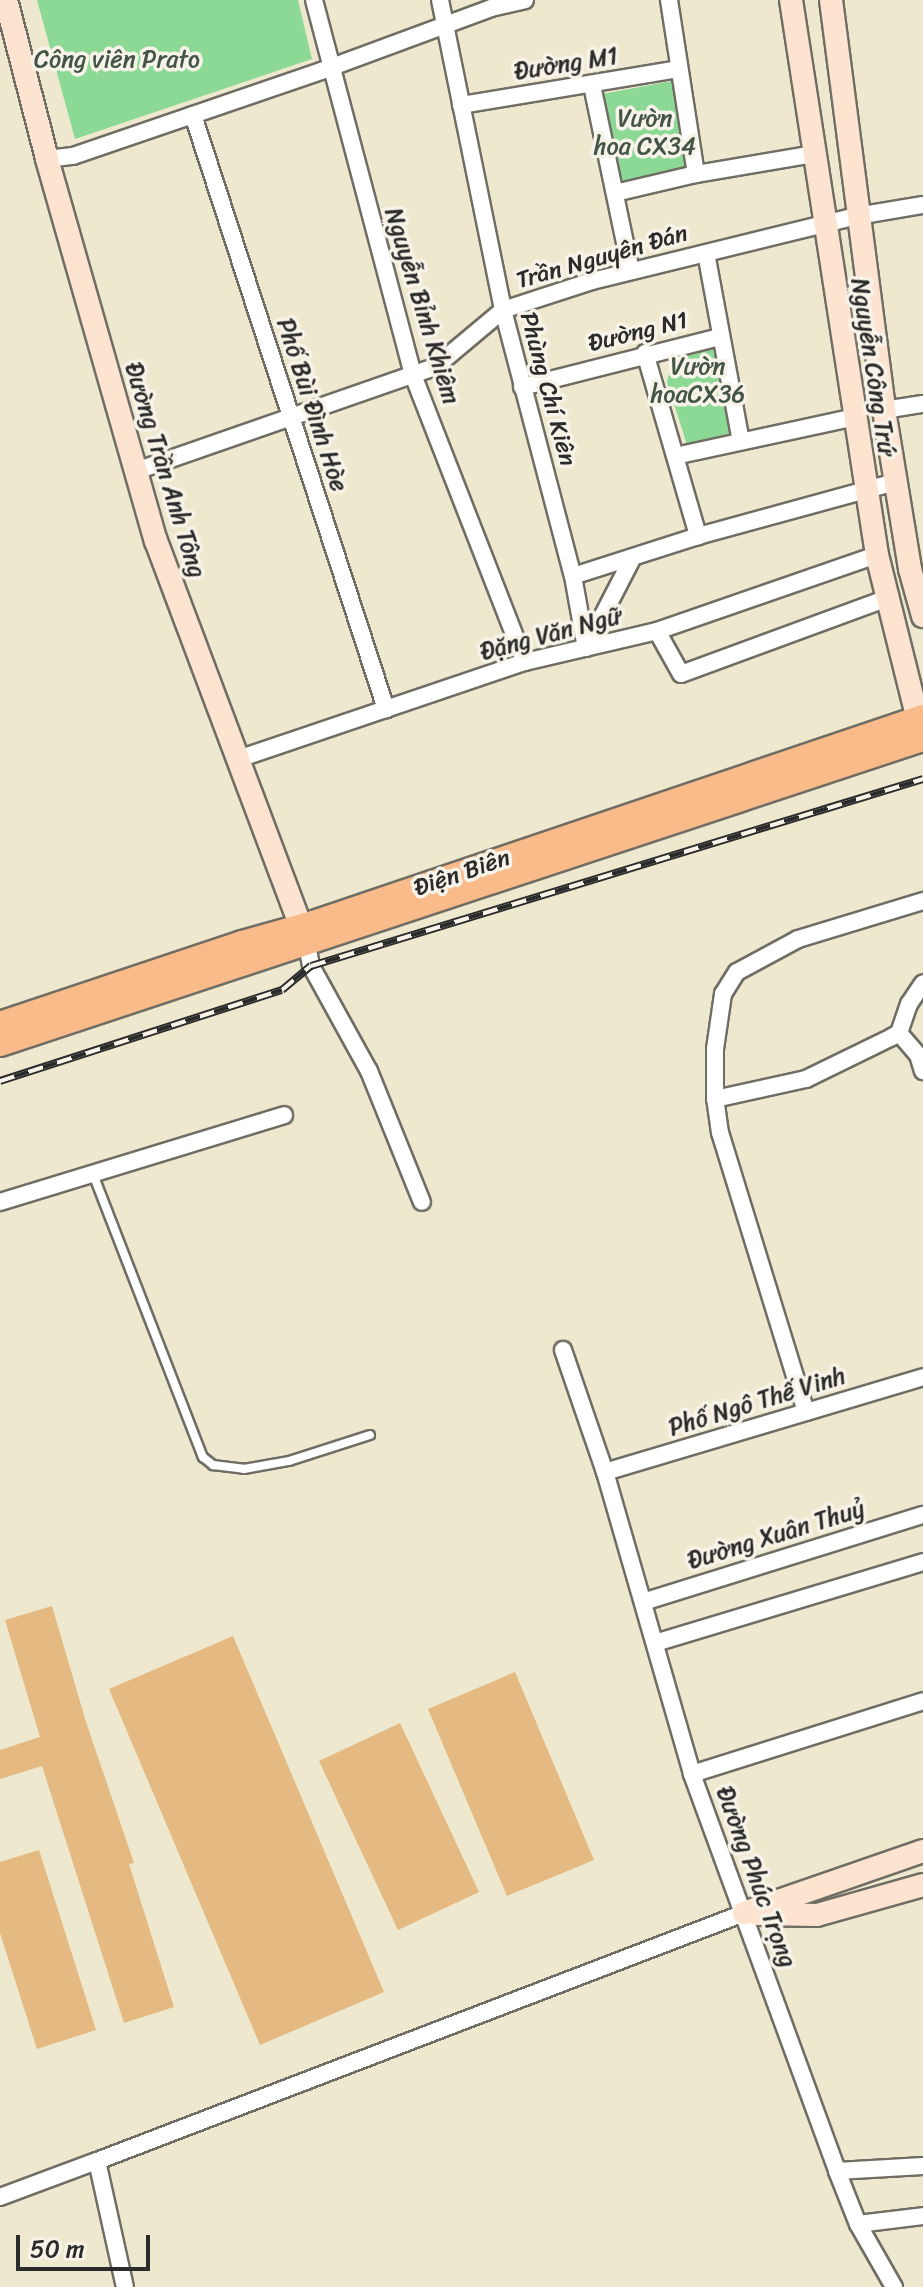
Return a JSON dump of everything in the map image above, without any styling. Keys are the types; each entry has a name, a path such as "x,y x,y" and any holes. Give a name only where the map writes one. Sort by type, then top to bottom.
{"main road":[{"name":"Điện Biên","path":"0,1044 305,936 922,728"},
{"name":"Điện Biên","path":"0,1024 242,943 305,936"}],"street":[{"name":"Đường Trần Anh Tông","path":"6,0 47,159 156,541 305,936"},
{"name":"Nguyễn Bỉnh Khiêm","path":"314,0 329,68 413,375 525,662"},
{"name":"Phùng Chí Kiên","path":"440,0 503,310 573,576 586,648"},
{"path":"47,159 73,156 444,25 525,0"},
{"path":"669,0 696,174"},
{"name":"Nguyễn Công Trứ","path":"791,0 877,555 922,728"},
{"name":"Nguyễn Công Trứ","path":"831,0 884,410 895,482 923,616"},
{"name":"Đường M1","path":"461,105 679,69"},
{"path":"592,85 631,271"},
{"name":"Phố Bùi Đình Hòe","path":"193,115 386,709"},
{"path":"615,193 696,174 814,154"},
{"name":"Trần Nguyên Đán","path":"136,471 435,367 503,310 631,271 857,216 923,205"},
{"path":"706,253 741,441"},
{"name":"Đường N1","path":"522,387 645,353 720,337"},
{"path":"645,353 698,536"},
{"path":"884,410 923,404"},
{"path":"675,456 855,417"},
{"path":"573,576 698,536 895,482"},
{"name":"Đặng Văn Ngữ","path":"238,759 525,662 657,631 877,555"},
{"path":"586,648 633,557"},
{"path":"657,631 681,674 888,598"},
{"path":"806,1412 720,1133 715,1099 715,1049 723,994 737,972 798,939 923,901"},
{"path":"305,936 311,966 369,1071 422,1202"},
{"path":"715,1099 806,1079 831,1070 899,1033 909,1004 923,983"},
{"path":"899,1033 918,1055 923,1071"},
{"path":"0,1202 284,1115"},
{"name":"Đường Phúc Trọng","path":"563,1350 605,1472 692,1774 837,2171 858,2224 894,2287"},
{"name":"Phố Ngô Thế Vinh","path":"605,1472 923,1377"},
{"name":"Đường Xuân Thuỷ","path":"643,1602 923,1515"},
{"path":"655,1643 923,1562"},
{"path":"692,1774 923,1701"},
{"path":"0,2197 744,1913 923,1851"},
{"path":"744,1913 817,1915 923,1885"},
{"path":"97,2161 125,2287"},
{"path":"837,2171 923,2166"},
{"path":"858,2224 923,2216"}],"lane":[{"path":"93,1174 203,1457 213,1465 244,1469 289,1461 370,1435"}],"green space":[{"name":"Công viên Prato","path":"37,0 298,0 312,59 75,139"},
{"name":"Vườn hoa CX34","path":"672,81 686,171 632,185 621,179 602,94"},
{"name":"Vườn hoaCX36","path":"720,337 741,441 689,451 667,382 673,357"}],"building":[{"path":"52,1606 86,1722 134,1863 129,1864 174,2007 124,2023 42,1766 0,1779 0,1750 40,1737 5,1620"},
{"path":"233,1636 384,1992 260,2045 109,1689"},
{"path":"515,1672 594,1860 507,1896 428,1709"},
{"path":"400,1723 479,1892 398,1930 319,1761"},
{"path":"39,1850 96,2030 37,2049 0,1933 0,1862"}],"railway":[{"path":"0,1081 282,990 311,966 923,779"}]}
